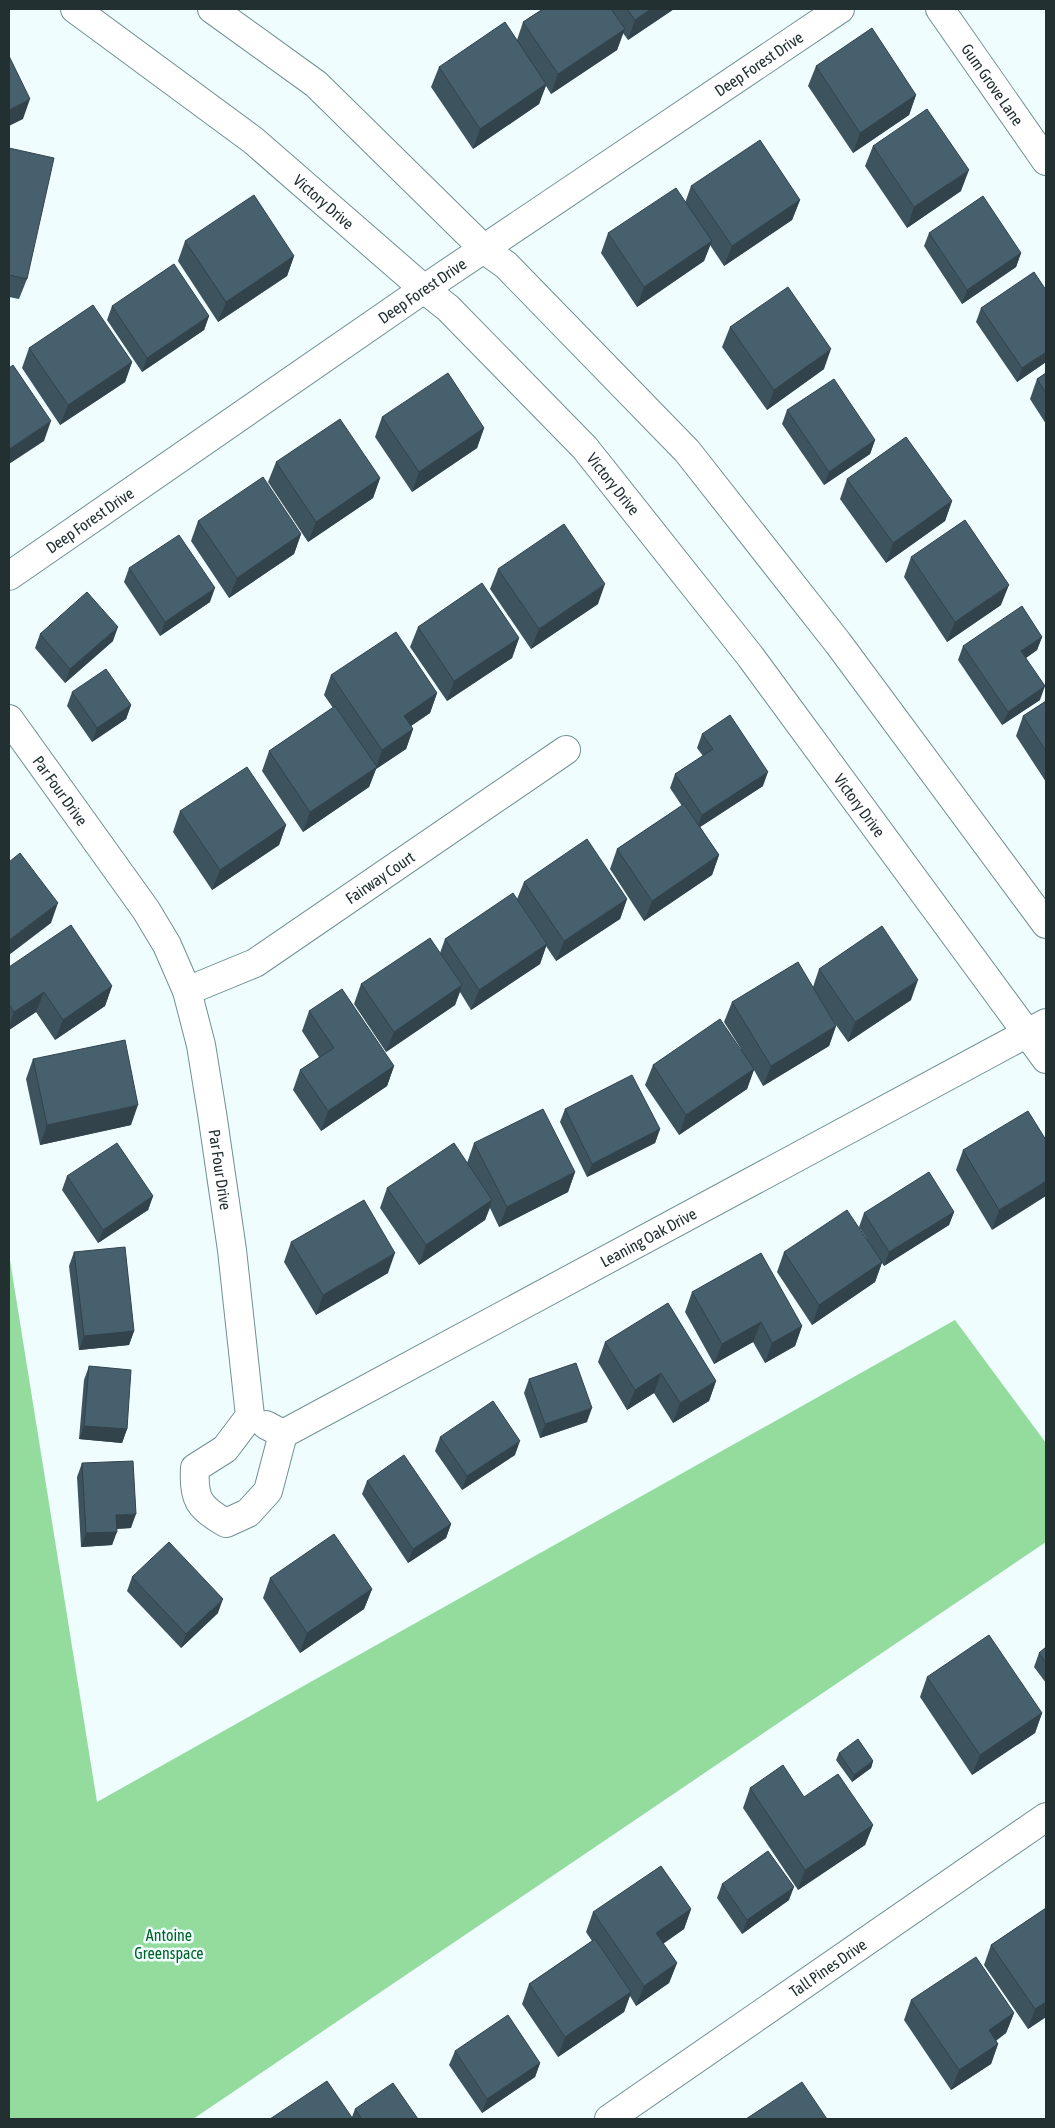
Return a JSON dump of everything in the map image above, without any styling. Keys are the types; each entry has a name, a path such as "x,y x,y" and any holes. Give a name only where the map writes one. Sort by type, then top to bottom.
{"street":[{"name":"Victory Drive","path":"75,9 254,140 448,308 585,448 750,656 1037,1029 1046,1059"},
{"path":"212,9 316,84 485,250 506,265 687,451 838,644 1046,924"},
{"name":"Deep Forest Drive","path":"9,576 424,289 485,250 840,9"},
{"name":"Gum Grove Lane","path":"940,9 1046,161"},
{"name":"Par Four Drive","path":"9,719 146,910 167,945 187,991 201,1045 232,1250 250,1416"},
{"name":"Fairway Court","path":"187,991 254,963 566,750"},
{"name":"Leaning Oak Drive","path":"283,1434 1037,1029"},
{"path":"250,1416 283,1434 268,1491 248,1513 226,1523 206,1512 194,1489 195,1468 225,1449 250,1416"},
{"name":"Tall Pines Drive","path":"609,2119 1046,1817"}],"green space":[{"name":"Antoine Greenspace","path":"9,1254 97,1802 955,1320 1046,1443 1046,1542 193,2119 9,2119"}],"building":[{"path":"543,9 611,9 625,29 558,74 523,22"},
{"path":"627,9 651,9 635,20"},
{"path":"505,22 546,84 480,129 439,67"},
{"path":"872,28 916,95 860,133 816,66"},
{"path":"9,56 30,99 9,110"},
{"path":"927,109 969,170 914,207 873,146"},
{"path":"760,140 800,200 732,246 691,186"},
{"path":"9,148 54,158 27,279 9,275"},
{"path":"676,188 712,241 644,287 608,233"},
{"path":"254,195 294,256 226,302 185,241"},
{"path":"983,196 1021,253 967,290 929,233"},
{"path":"174,264 209,316 147,358 112,306"},
{"path":"1034,272 1046,290 1046,352 1022,368 981,308"},
{"path":"788,287 831,349 774,390 730,327"},
{"path":"93,305 132,362 68,405 29,348"},
{"path":"13,365 51,421 9,449 9,368"},
{"path":"448,373 484,428 419,472 382,417"},
{"path":"1046,373 1046,393 1037,379"},
{"path":"834,379 875,440 829,472 787,410"},
{"path":"340,419 380,478 316,522 276,462"},
{"path":"906,437 952,501 893,543 847,479"},
{"path":"263,477 301,534 237,578 198,521"},
{"path":"965,520 1009,585 955,622 911,557"},
{"path":"564,524 605,584 539,629 498,569"},
{"path":"179,535 215,588 165,622 129,568"},
{"path":"482,583 519,638 454,681 418,627"},
{"path":"87,592 118,627 70,669 40,634"},
{"path":"1022,606 1042,637 1021,651 1045,686 1008,712 963,646"},
{"path":"396,632 437,693 404,716 413,729 382,750 331,675"},
{"path":"106,669 131,705 97,728 72,692"},
{"path":"1046,701 1046,751 1023,716"},
{"path":"335,706 377,767 310,812 269,751"},
{"path":"730,715 768,772 702,815 675,774 713,749 702,734"},
{"path":"247,767 286,825 220,870 180,811"},
{"path":"684,804 719,855 652,901 617,849"},
{"path":"587,839 627,899 564,941 524,882"},
{"path":"20,853 58,903 9,940 9,862"},
{"path":"513,893 547,944 479,990 445,939"},
{"path":"71,925 112,986 63,1020 44,992 14,1012 9,1004 9,967"},
{"path":"882,926 918,980 855,1022 819,969"},
{"path":"430,938 462,985 394,1032 361,984"},
{"path":"798,962 836,1026 771,1066 732,1002"},
{"path":"342,989 394,1066 328,1111 300,1070 334,1048 309,1011"},
{"path":"720,1019 754,1069 686,1115 653,1065"},
{"path":"125,1040 138,1105 47,1125 33,1059"},
{"path":"632,1075 660,1129 592,1164 565,1109"},
{"path":"543,1109 575,1172 507,1207 474,1143"},
{"path":"1028,1111 1046,1140 1046,1181 999,1210 963,1150"},
{"path":"117,1143 153,1196 103,1230 67,1176"},
{"path":"454,1143 492,1200 426,1245 387,1188"},
{"path":"929,1172 954,1212 889,1252 864,1213"},
{"path":"364,1200 395,1253 323,1295 291,1242"},
{"path":"847,1210 882,1262 819,1305 784,1252"},
{"path":"125,1247 134,1331 84,1336 74,1252"},
{"path":"761,1253 802,1326 772,1343 761,1322 722,1344 692,1292"},
{"path":"668,1303 716,1381 680,1403 661,1373 635,1390 605,1342"},
{"path":"576,1363 592,1408 545,1424 529,1379"},
{"path":"89,1366 131,1370 127,1429 84,1426"},
{"path":"493,1401 520,1441 467,1476 440,1437"},
{"path":"404,1455 451,1524 413,1549 367,1481"},
{"path":"133,1461 136,1514 116,1515 117,1532 86,1533 82,1463"},
{"path":"334,1534 372,1589 307,1633 270,1578"},
{"path":"169,1542 223,1599 186,1634 132,1577"},
{"path":"989,1635 1042,1713 980,1755 927,1677"},
{"path":"1046,1647 1046,1663 1039,1653"},
{"path":"858,1739 873,1761 854,1775 839,1753"},
{"path":"783,1765 804,1797 838,1774 873,1825 805,1870 750,1788"},
{"path":"768,1851 794,1887 747,1920 722,1884"},
{"path":"661,1866 691,1909 656,1933 677,1963 644,1986 593,1912"},
{"path":"1046,1908 1046,2002 1035,2009 991,1945"},
{"path":"595,1939 631,1992 565,2037 529,1984"},
{"path":"976,1957 1014,2013 989,2030 998,2044 959,2070 911,2000"},
{"path":"508,2015 540,2063 487,2099 455,2051"},
{"path":"327,2081 353,2119 270,2119"},
{"path":"802,2082 827,2119 746,2119"},
{"path":"393,2083 418,2119 362,2119 355,2109"}]}
